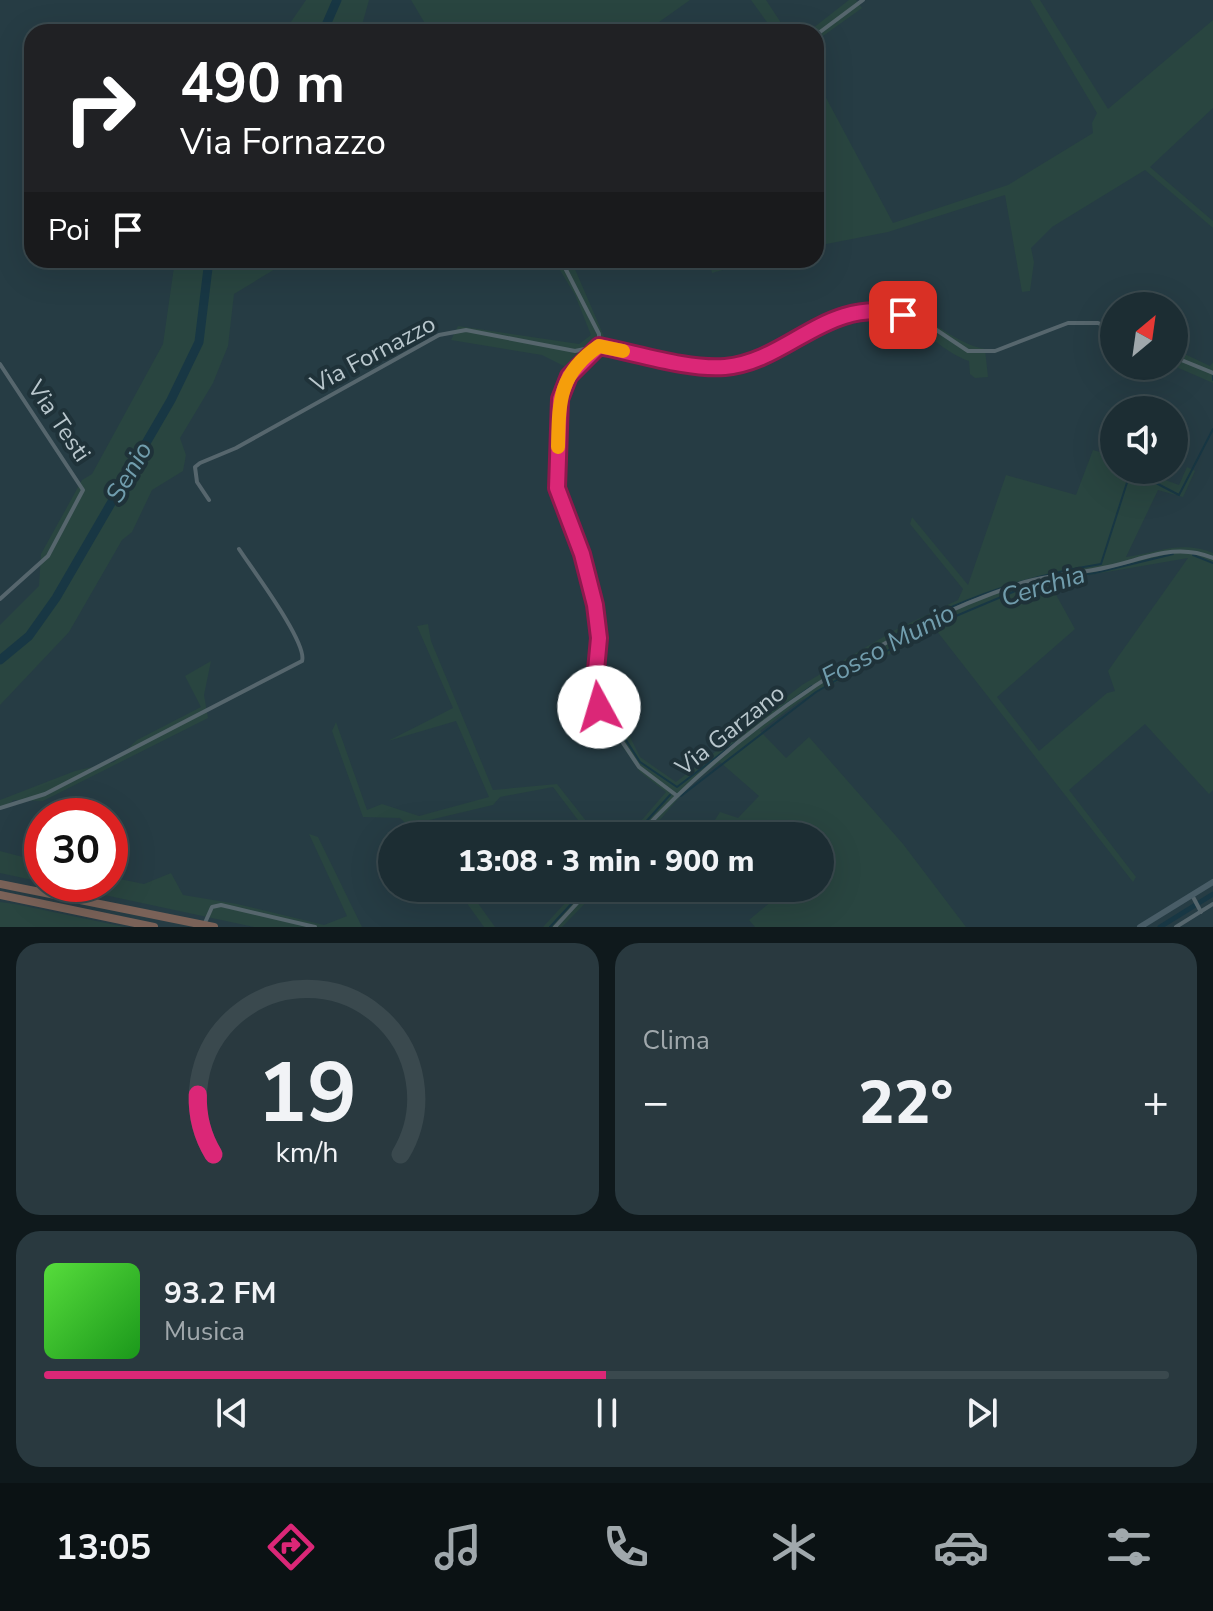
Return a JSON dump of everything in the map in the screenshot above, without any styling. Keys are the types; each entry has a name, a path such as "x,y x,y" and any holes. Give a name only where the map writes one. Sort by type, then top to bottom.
{"highway":[{"path":"0,884 214,927"},
{"path":"0,895 154,927"}],"main road":[{"path":"1140,927 1213,882"}],"street":[{"path":"824,29 863,0"},
{"path":"565,268 599,334 599,346 569,376 560,399 557,492 582,554 595,605 599,638 595,681 601,713 639,767 676,795"},
{"name":"Via Fornazzo","path":"209,500 195,477 195,467 200,463 236,448 439,335 466,330 575,351 599,346 724,367 756,360 820,323 885,310 920,319 968,351 995,351 1068,323 1100,324"},
{"path":"1188,363 1213,373"},
{"name":"Via Testi","path":"0,364 83,490 82,498 48,556 0,599"},
{"path":"0,808 45,794 302,661 303,652 290,627 239,549"},
{"name":"Via Garzano","path":"651,822 676,795 812,689 925,624 1047,576 1103,568 1171,550 1192,551 1213,558"},
{"path":"1192,895 1201,912"},
{"path":"555,927 578,902"},
{"path":"1176,927 1213,904"},
{"path":"204,927 212,907 221,905 315,927"}],"green space":[{"path":"306,0 369,0 362,24 290,24"},
{"path":"411,0 690,0 656,24 425,24"},
{"path":"751,0 766,0 782,24 768,24"},
{"path":"849,0 856,0 862,8 824,35 824,24 818,24"},
{"path":"1030,0 1040,0 1108,109 1213,20 1213,108 1150,167 1213,221 1213,228 1145,170 1052,227 1031,248 1034,262 1030,291 1022,292 1005,195 888,232 824,244 824,94 893,223 1008,185 1093,133 1092,123 1097,113"},
{"path":"174,268 277,268 234,294 228,346 213,383 180,438 186,455 183,471 152,490 132,532 122,540 69,632 0,705 0,625 39,586 41,554 82,480 92,474 163,344"},
{"path":"559,268 574,268 606,341 582,354 564,396 565,426 550,434 553,397 564,366 542,355 451,340 458,326 579,344 591,335 575,295"},
{"path":"711,268 729,268 712,273"},
{"path":"892,304 917,314 961,341 985,349 988,377 975,378 970,374 969,361 910,324 884,318 839,328 727,376 724,360 759,352 805,324"},
{"path":"1188,356 1210,366 1213,362 1213,383 1188,372"},
{"path":"1093,450 1100,452 1100,484 1188,484 1188,468 1195,471 1183,497 1158,490 1126,557 1179,547 1213,553 1213,790 1209,794 1145,724 1069,790 1136,877 1133,882 936,630 800,701 760,731 786,758 809,737 903,844 966,927 755,927 749,920 771,902 834,902 834,822 714,822 720,812 738,818 759,796 720,762 689,786 658,822 640,822 666,792 640,772 620,743 600,728 578,704 593,639 575,544 551,493 565,487 570,512 582,533 601,597 604,647 600,671 611,721 629,735 640,757 676,782 802,685 895,630 958,600 963,589 910,524 912,517 968,585 1006,475 1076,495","holes":["1188,558 1108,671 1115,691 1107,693 1039,751 997,697 1075,629 1049,582"]},
{"path":"428,624 431,641 493,790 557,784 587,822 579,822 553,787 500,797 493,805 421,822 363,817 332,731 336,722 367,810 382,804 419,816 489,797 456,721 388,741 453,708 417,626"},
{"path":"211,661 204,695 208,718 49,798 14,800 0,810 0,800 75,771 114,762 137,740 201,707 185,676"},
{"path":"309,834 318,837 362,927 254,927 128,900 128,881 144,884 171,873 183,895 237,904 324,925 347,916"},
{"path":"0,851 24,857 24,878 0,873"},
{"path":"0,902 15,904 125,927 0,927"},
{"path":"466,902 477,902 495,927 484,927"},
{"path":"566,902 586,902 562,927 543,927"}],"waterway":[{"name":"Senio","path":"326,24 337,0"},
{"name":"Senio","path":"0,660 29,636 56,598 171,400 199,342 208,268"},
{"name":"Fosso Munio","path":"1188,478 1213,429"},
{"name":"Fosso Munio","path":"889,639 991,591 1045,575 1101,564 1127,484"},
{"name":"Fosso Munio","path":"1158,484 1179,495 1185,484"},
{"name":"Cerchia","path":"681,796 816,692 925,629 1039,581 1095,573 1173,554"},
{"name":"Cerchia","path":"1193,555 1213,563"},
{"name":"Fosso Munio","path":"781,708 812,686"},
{"name":"Fosso Munio","path":"624,737 640,762 677,787 735,743"},
{"path":"646,822 670,795"},
{"path":"1160,927 1213,894"},
{"path":"550,927 573,902"}],"slow traffic":[{"path":"558,447 558,407 569,376 589,352 599,346 623,351"}],"route":[{"path":"599,707 595,681 599,623 582,554 557,492 558,407 569,376 589,352 599,346 724,367 756,360 820,323 885,310 903,315"}]}
